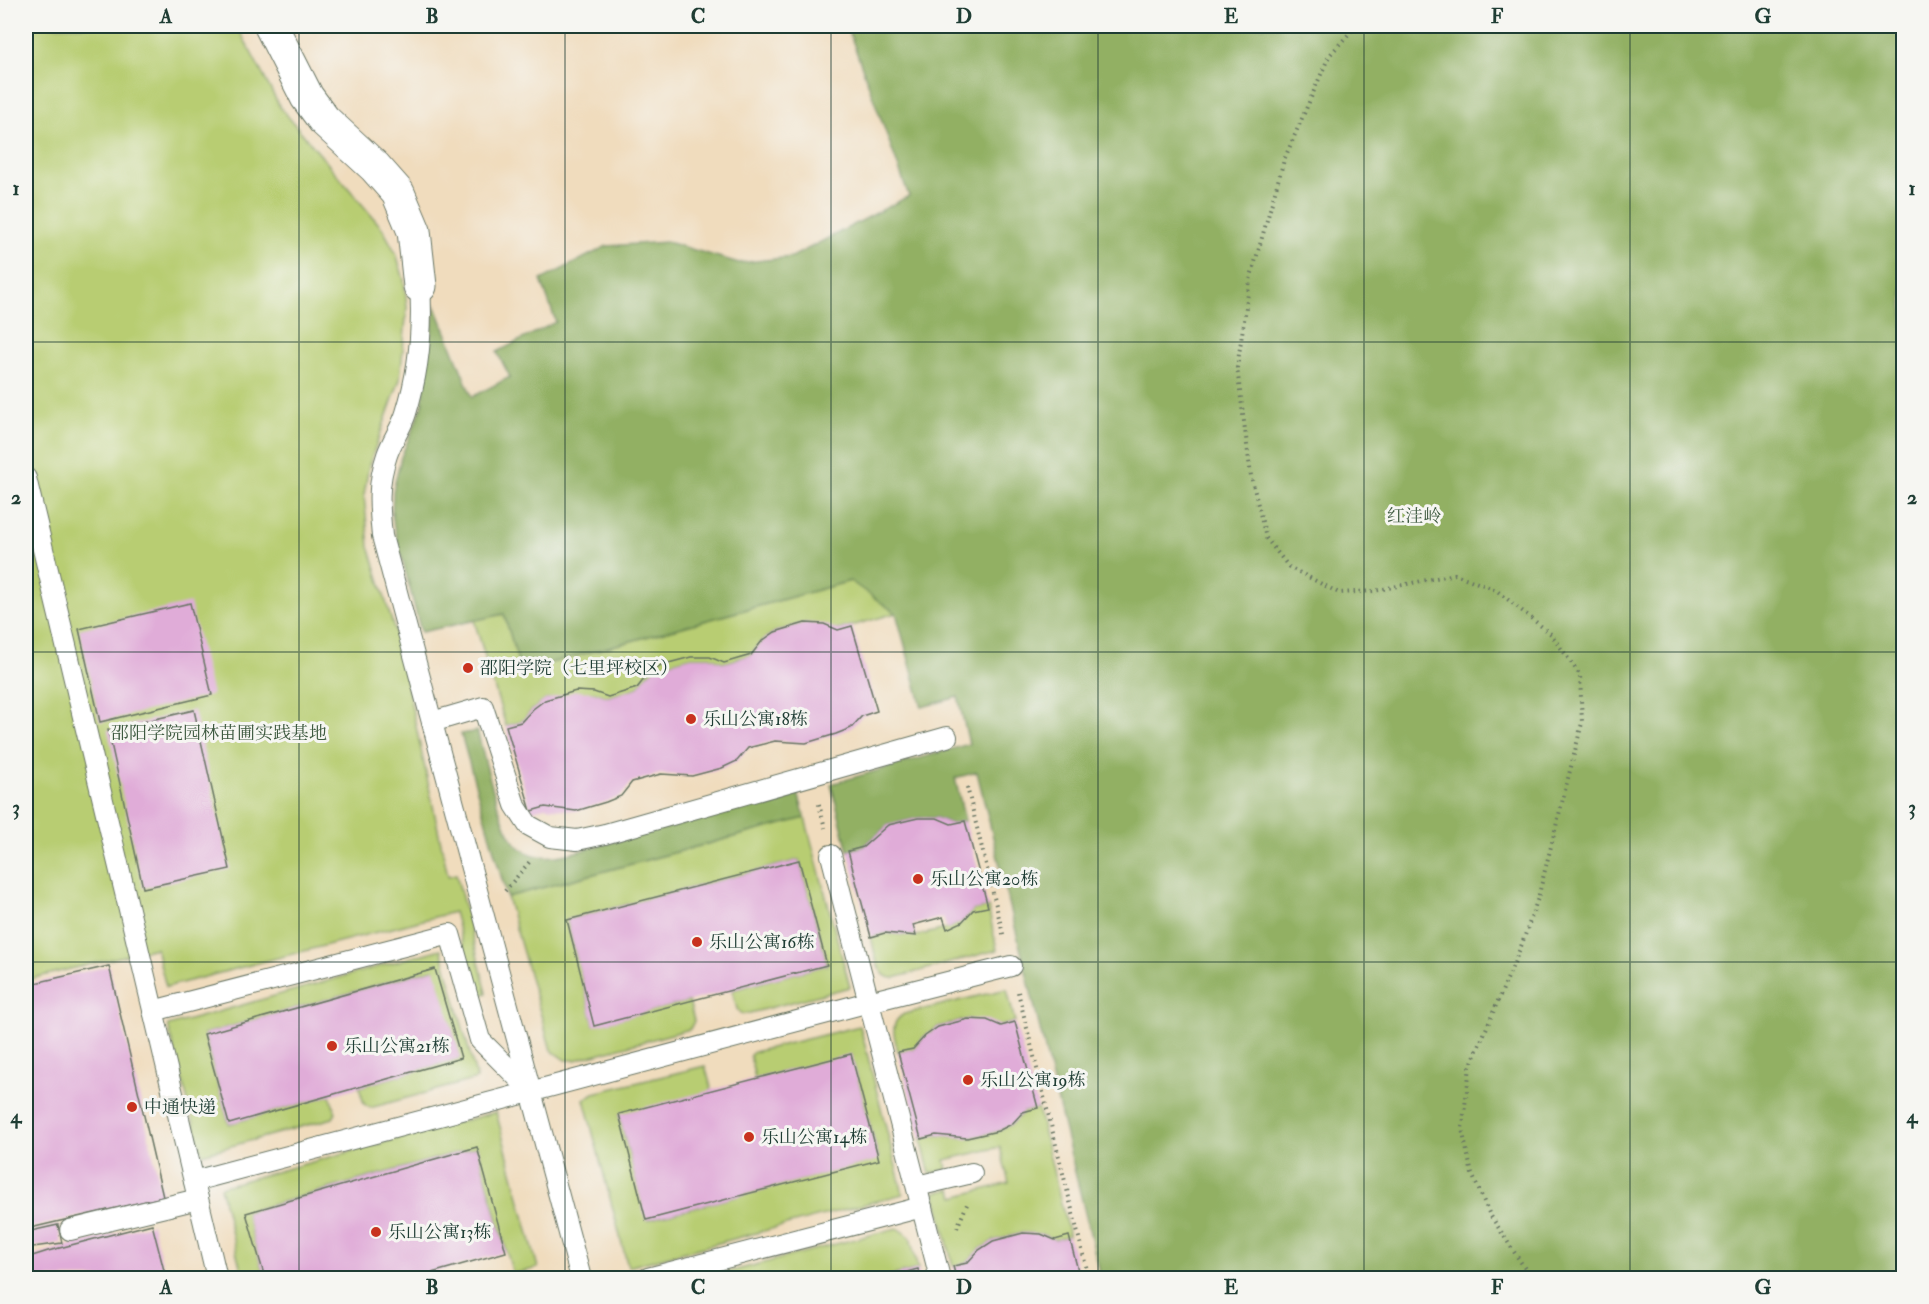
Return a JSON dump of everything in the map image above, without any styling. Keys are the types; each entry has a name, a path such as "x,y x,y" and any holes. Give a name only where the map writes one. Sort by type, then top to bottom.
{"street":[{"path":"271,26 307,98 324,120 375,167 398,194 414,231 420,286"}],"lane":[{"path":"420,286 423,320 416,377 406,415 387,456 378,498 382,536 581,1278"},
{"path":"26,478 217,1278"},
{"path":"432,722 483,707 515,805 528,825 550,837 578,840 947,737"},
{"path":"831,855 940,1275"},
{"path":"153,1011 450,934 480,1040 531,1091"},
{"path":"70,1230 196,1190 531,1091 1011,966"},
{"path":"917,1186 972,1173"},
{"path":"648,1278 922,1207"}],"path":[{"path":"1356,26 1329,56 1284,160 1250,280 1237,368 1251,476 1266,538 1289,567 1339,592 1374,591 1455,574 1496,590 1551,634 1580,675 1582,723 1538,898 1522,944 1470,1067 1462,1128 1472,1174 1489,1213 1531,1278"},
{"path":"967,788 1089,1278"},
{"path":"510,885 533,857"},
{"path":"940,1275 975,1187 972,1173"}],"green space":[{"name":"邵阳学院园林苗圃实践基地","path":"26,26 237,26 280,107 382,228 396,253 404,280 407,308 400,379 369,465 364,495 369,546 397,638 448,876 456,874 487,993 477,997 454,912 166,987 156,948 26,980"},
{"name":"红洼岭","path":"847,26 1903,26 1903,1278 1101,1278 977,772 955,778 965,821 951,824 937,818 919,818 888,825 863,847 848,851 831,784 969,744 958,697 922,707 896,613 850,581 521,671 504,614 421,632 392,519 393,491 401,457 422,407 435,305 472,397 510,377 497,352 556,322 541,280 607,246 667,242 739,263 792,257 909,196"},
{"path":"851,581 896,613 838,630 805,623 775,632 762,641 751,655 724,663 710,657 691,657 661,665 648,674 637,688 608,697 594,692 546,700 533,709 521,722 506,726 474,620 504,614 521,671"},
{"path":"477,731 494,794 506,827 520,848 537,856 568,854 798,793 805,818 507,897 461,734"},
{"path":"805,818 850,987 746,1014 741,1014 737,1009 732,990 827,965 799,860 567,920 594,1025 689,1001 694,1021 690,1029 575,1060 565,1060 551,1050 507,897"},
{"path":"988,907 997,950 894,978 883,974 875,956 871,937 885,933 916,936 946,929 962,922 973,910"},
{"path":"441,949 477,1079 370,1108 364,1104 359,1087 460,1058 434,969 204,1034 229,1124 330,1095 336,1113 333,1118 202,1154 168,1026"},
{"path":"1007,989 1015,1022 1001,1026 968,1019 938,1027 925,1036 913,1049 898,1052 894,1026 904,1014"},
{"path":"860,1026 903,1194 628,1267 584,1099 594,1093 705,1066 712,1091 619,1115 647,1220 879,1159 851,1055 755,1079 750,1055 754,1052"},
{"path":"1038,1108 1069,1236 1055,1240 1041,1234 1022,1233 993,1241 979,1250 967,1263 953,1266 935,1192 952,1189 954,1197 1009,1183 1000,1147 945,1160 947,1169 930,1174 921,1139 936,1135 967,1138 998,1131 1012,1124 1023,1112"},
{"path":"496,1112 538,1268 513,1274 477,1147 246,1212 265,1278 243,1278 220,1187"},
{"path":"897,1228 910,1237 918,1269 882,1278 706,1278"}],"building":[{"path":"190,603 212,695 100,722 79,629"},
{"name":"乐山公寓18栋","path":"805,623 824,624 838,630 852,626 877,711 862,716 851,728 806,743 775,741 748,748 737,761 722,768 692,776 661,774 632,782 621,796 576,811 545,807 531,811 506,726 521,722 545,700 576,691 594,692 608,697 637,688 648,674 661,665 691,657 710,657 724,663 751,655 762,641 775,632"},
{"path":"194,710 230,869 143,888 108,730"},
{"name":"乐山公寓20栋","path":"918,818 937,818 951,824 965,821 988,907 973,910 962,922 947,929 943,917 913,925 916,936 885,933 871,937 848,851 863,847 888,825"},
{"name":"乐山公寓16栋","path":"799,860 827,965 594,1026 567,920"},
{"path":"109,966 163,1197 26,1229 26,985"},
{"name":"乐山公寓21栋","path":"435,969 461,1058 229,1124 204,1034"},
{"name":"乐山公寓19栋","path":"968,1019 987,1020 1001,1026 1015,1022 1038,1108 1023,1112 1012,1124 998,1131 967,1138 936,1135 921,1139 898,1052 913,1049 925,1036 938,1027"},
{"name":"乐山公寓14栋","path":"851,1054 879,1160 646,1220 619,1114"},
{"name":"乐山公寓13栋","path":"477,1147 506,1252 414,1278 265,1278 246,1213"},
{"path":"152,1224 166,1278 26,1278 26,1258"},
{"path":"58,1225 62,1243 26,1248 26,1232"},
{"path":"1023,1233 1041,1234 1055,1240 1069,1236 1080,1278 956,1278 953,1266 967,1263 979,1250 993,1241"},
{"path":"918,1269 920,1278 885,1278"}],"place":[{"name":"邵阳学院（七里坪校区）","path":"468,668"},
{"name":"乐山公寓18栋","path":"691,719"},
{"name":"乐山公寓20栋","path":"918,879"},
{"name":"乐山公寓16栋","path":"697,942"},
{"name":"乐山公寓21栋","path":"332,1046"},
{"name":"乐山公寓19栋","path":"968,1080"},
{"name":"中通快递","path":"132,1107"},
{"name":"乐山公寓14栋","path":"749,1137"},
{"name":"乐山公寓13栋","path":"376,1232"}]}
